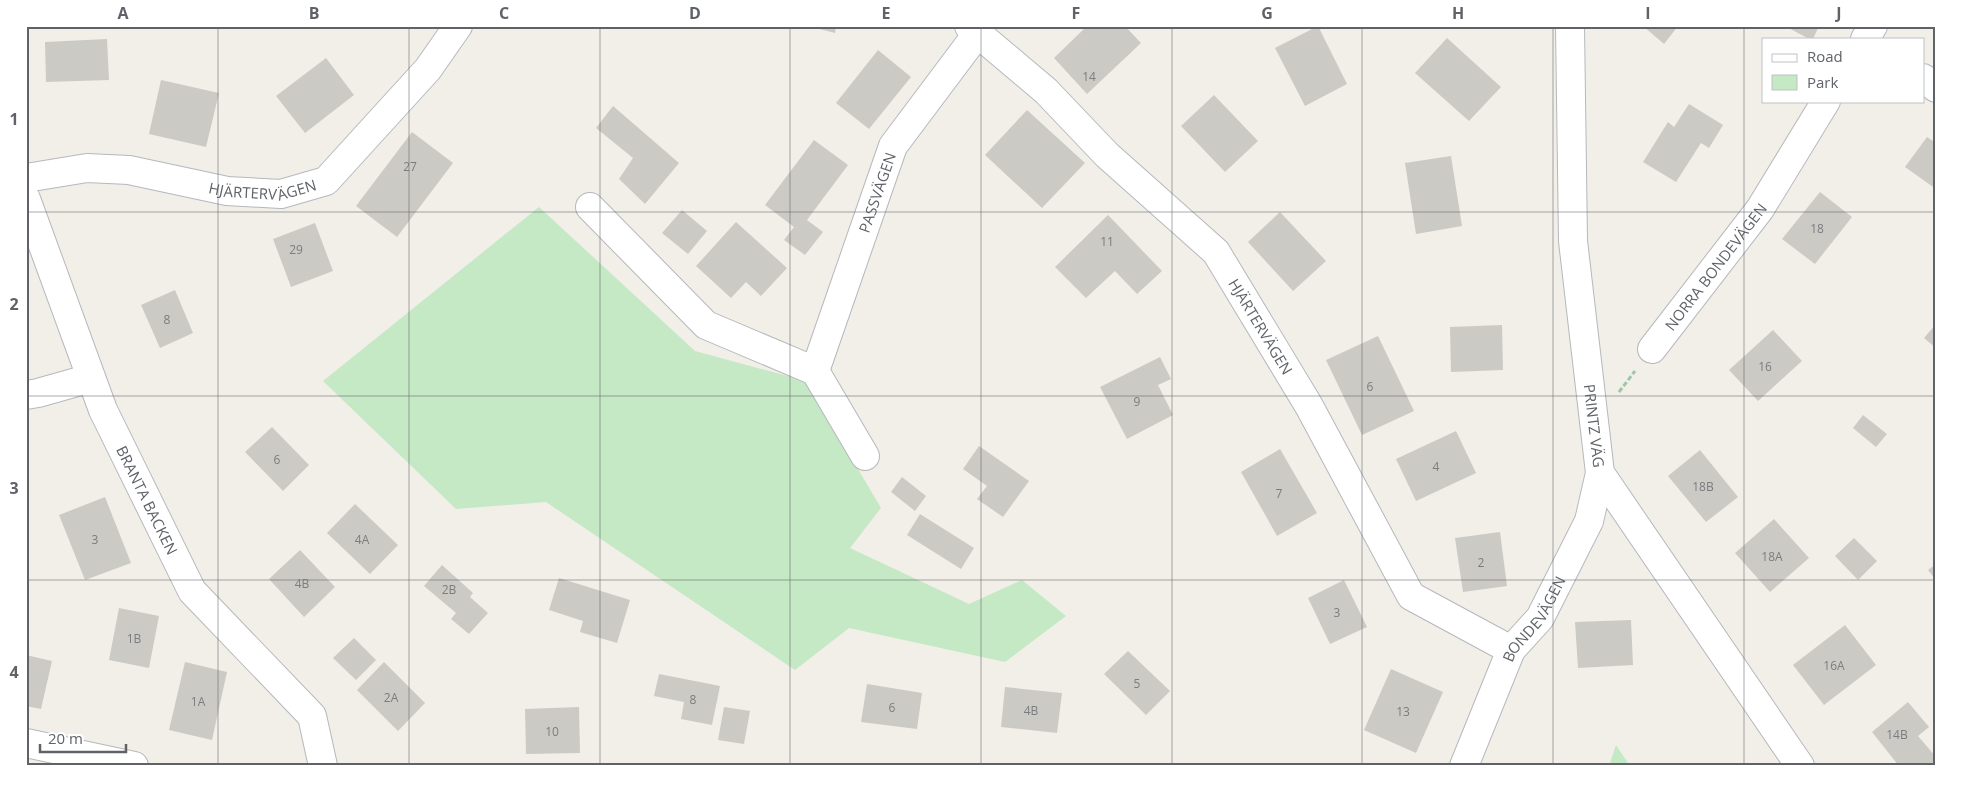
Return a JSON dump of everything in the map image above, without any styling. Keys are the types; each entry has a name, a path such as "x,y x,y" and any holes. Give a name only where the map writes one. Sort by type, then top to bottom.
{"street":[{"name":"HJÄRTERVÄGEN","path":"26,178 88,168 130,170 227,191 281,194 326,181 428,68 458,26"},
{"name":"PRINTZ VÄG","path":"1570,26 1573,241 1600,473 1800,766"},
{"name":"HJÄRTERVÄGEN","path":"973,30 1046,91 1107,155 1216,252 1309,406 1412,596 1511,650"},
{"name":"PASSVÄGEN","path":"814,371 893,146 973,30"},
{"path":"1924,79 1936,88"},
{"name":"NORRA BONDEVÄGEN","path":"1652,349 1760,209 1825,102"},
{"name":"BRANTA BACKEN","path":"26,199 103,410 192,591 312,716 323,766"},
{"path":"590,208 706,325 814,371 865,456"},
{"path":"26,395 92,378"},
{"name":"BONDEVÄGEN","path":"1464,766 1511,650 1540,618 1589,521 1600,473"},
{"path":"26,743 134,766"}],"path":[{"path":"1594,424 1652,349"}],"green space":[{"path":"539,207 695,351 806,381 881,508 850,548 969,604 1022,580 1066,616 1005,662 849,628 795,670 546,502 456,509 323,381"},
{"path":"1616,745 1630,766 1609,766"}],"building":[{"path":"808,26 836,26 835,33"},
{"path":"1087,26 1125,26 1141,43 1087,94 1054,58"},
{"path":"1318,26 1347,84 1305,106 1275,48"},
{"path":"1643,26 1678,26 1664,44"},
{"path":"1785,26 1819,26 1813,38 1807,38"},
{"path":"1447,38 1501,87 1469,121 1415,73"},
{"path":"107,39 109,80 46,82 45,42"},
{"path":"878,50 911,77 869,129 836,103"},
{"path":"326,58 354,95 305,133 276,96"},
{"path":"161,80 219,93 206,147 149,134"},
{"path":"1214,95 1258,141 1225,172 1181,126"},
{"path":"1689,104 1723,125 1709,148 1701,143 1676,182 1643,162 1668,122 1674,127"},
{"path":"613,106 679,163 645,204 619,179 633,158 596,128"},
{"path":"1027,110 1085,163 1042,208 985,155"},
{"path":"412,132 453,163 397,237 356,206"},
{"path":"1927,137 1936,143 1936,189 1905,167"},
{"path":"814,140 848,165 807,220 823,232 805,255 784,240 794,227 765,205"},
{"path":"1451,156 1462,226 1416,234 1405,163"},
{"path":"1820,192 1852,217 1815,264 1782,239"},
{"path":"682,210 707,231 688,254 662,233"},
{"path":"1280,212 1326,261 1293,291 1248,242"},
{"path":"1108,215 1162,271 1137,294 1115,271 1086,298 1055,267"},
{"path":"736,222 787,268 761,296 746,282 731,298 696,266"},
{"path":"315,223 333,271 291,287 273,239"},
{"path":"175,290 193,333 160,348 141,305"},
{"path":"1936,324 1936,348 1924,338"},
{"path":"1502,325 1503,370 1451,372 1450,327"},
{"path":"1773,330 1802,361 1758,401 1729,370"},
{"path":"1378,336 1414,411 1362,435 1326,360"},
{"path":"1160,357 1171,379 1158,385 1173,415 1127,439 1100,387"},
{"path":"1863,415 1887,434 1876,447 1853,428"},
{"path":"272,427 309,465 283,491 245,452"},
{"path":"1456,431 1476,473 1416,501 1396,459"},
{"path":"979,446 1029,481 1003,517 977,499 987,486 963,469"},
{"path":"1280,449 1317,513 1277,536 1241,472"},
{"path":"1700,450 1738,497 1706,522 1668,476"},
{"path":"902,477 926,496 915,511 891,492"},
{"path":"105,497 131,563 85,580 59,515"},
{"path":"355,504 398,545 370,574 327,533"},
{"path":"920,514 974,548 961,569 907,535"},
{"path":"1774,519 1809,558 1770,592 1735,553"},
{"path":"1500,532 1507,586 1463,592 1455,538"},
{"path":"1854,538 1877,561 1858,580 1835,556"},
{"path":"300,550 335,587 304,617 269,579"},
{"path":"1936,564 1936,580 1928,570"},
{"path":"442,565 473,593 470,597 488,613 469,634 451,619 456,613 424,586"},
{"path":"559,578 630,600 617,643 580,632 583,621 549,610"},
{"path":"1344,580 1367,627 1330,644 1308,598"},
{"path":"119,608 159,616 149,668 109,660"},
{"path":"1631,620 1633,665 1578,668 1575,622"},
{"path":"1845,625 1876,665 1824,705 1793,665"},
{"path":"354,638 376,660 356,680 333,658"},
{"path":"1128,651 1170,691 1146,715 1104,674"},
{"path":"26,655 52,661 41,709 26,706"},
{"path":"185,662 227,672 212,740 169,730"},
{"path":"384,662 425,703 398,731 357,690"},
{"path":"1391,669 1443,692 1416,753 1364,730"},
{"path":"659,674 720,686 712,725 681,719 684,702 654,696"},
{"path":"867,684 922,693 917,729 861,722"},
{"path":"1005,687 1062,693 1057,733 1001,727"},
{"path":"1908,702 1929,727 1918,736 1936,757 1936,766 1899,766 1872,732"},
{"path":"579,707 580,753 526,754 525,709"},
{"path":"724,707 750,711 744,744 718,740"}]}
